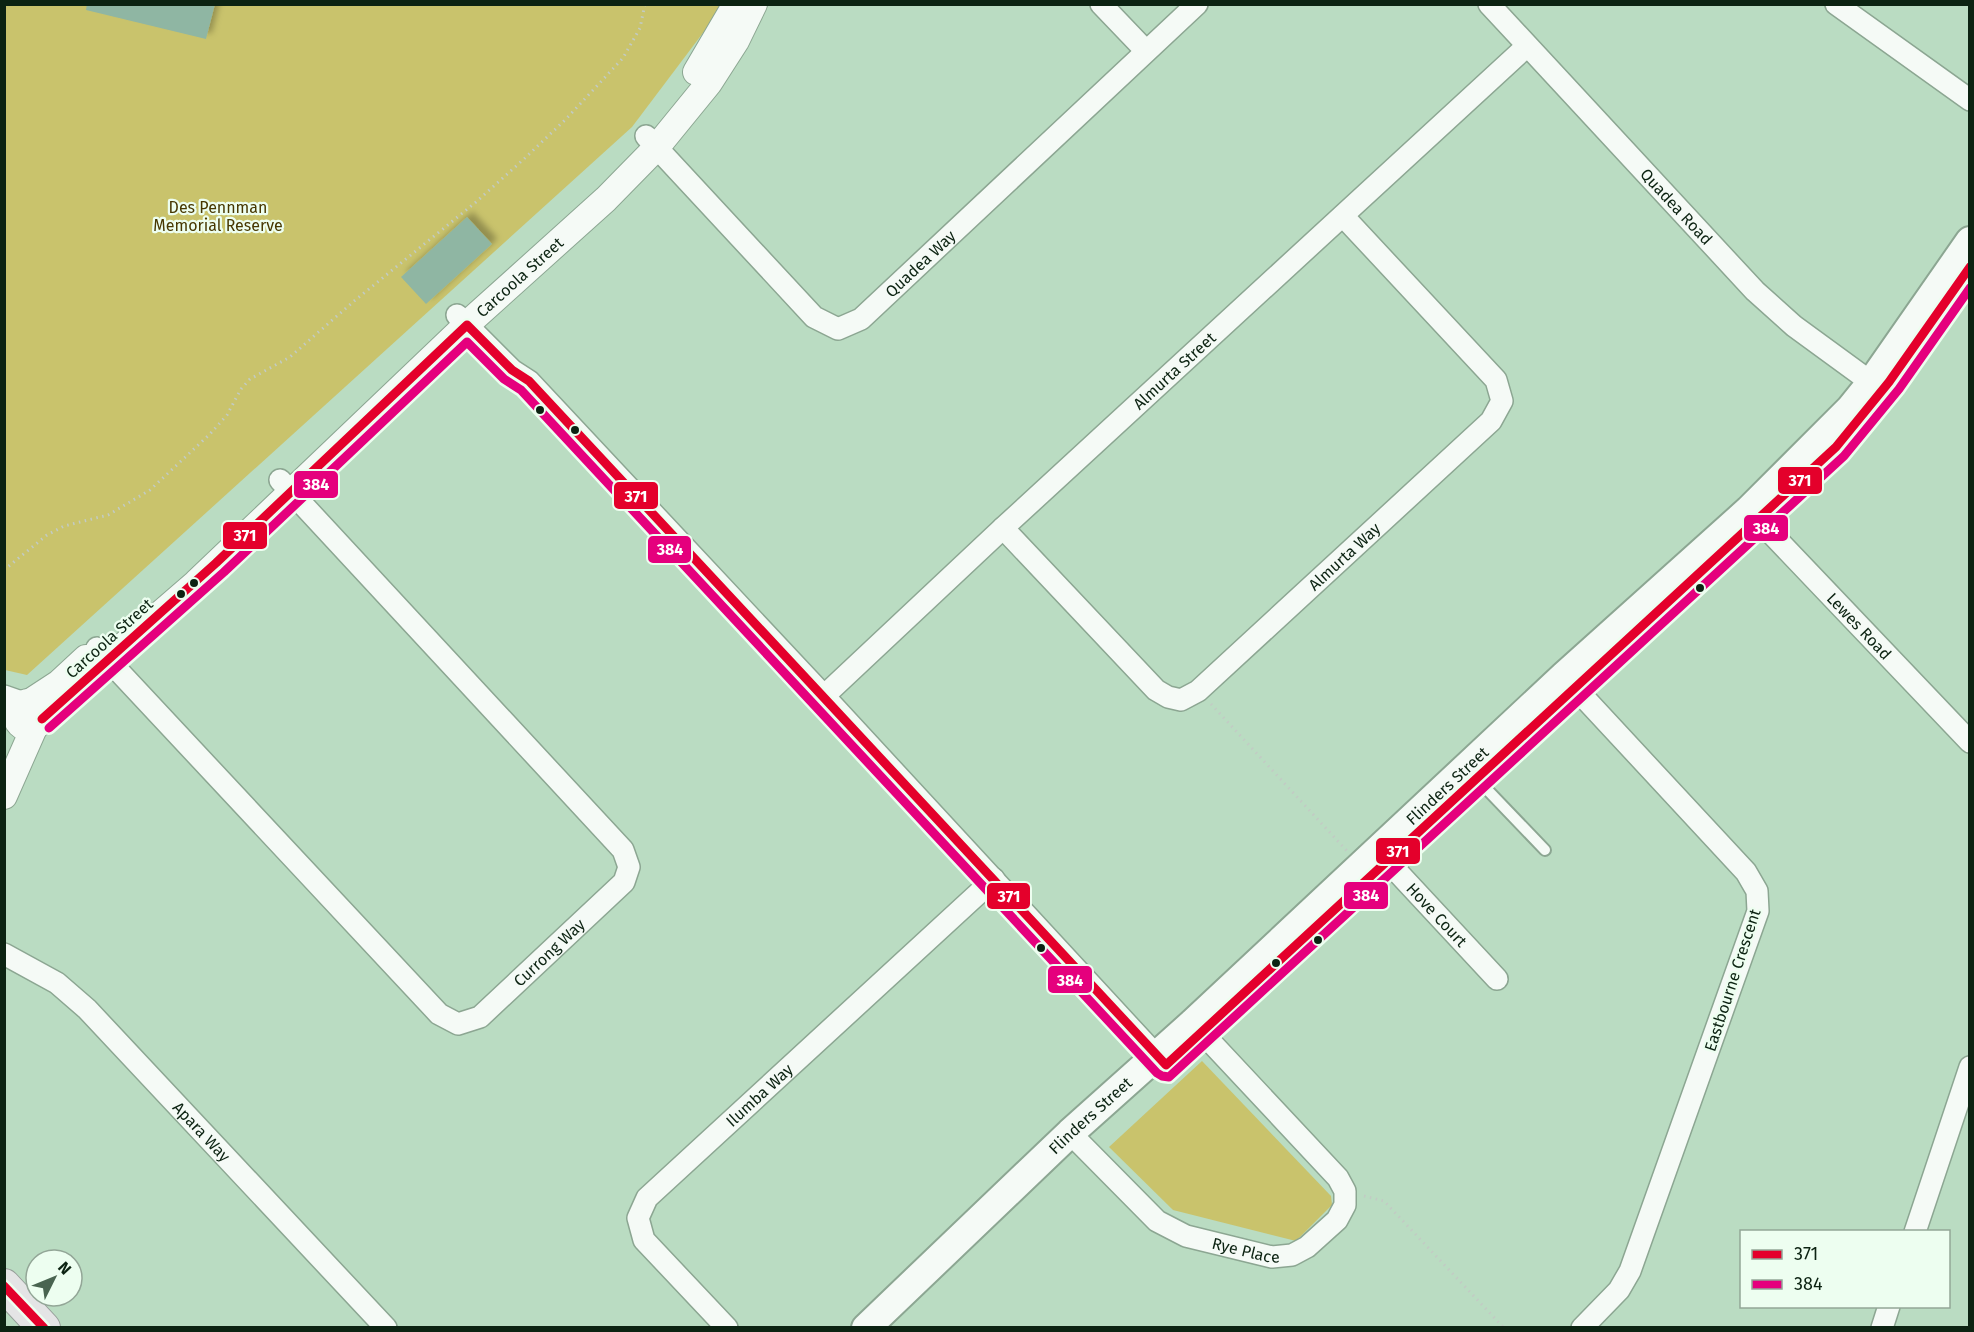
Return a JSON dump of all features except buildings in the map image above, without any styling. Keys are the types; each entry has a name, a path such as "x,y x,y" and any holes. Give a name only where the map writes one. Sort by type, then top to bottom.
{"main road":[{"name":"Flinders Street","path":"1877,387 1970,242"},
{"name":"Flinders Street","path":"866,1328 1198,1027 1372,856 1754,514 1850,409 1877,387 1970,266"},
{"name":"Flinders Street","path":"1372,856 1476,778 1569,682"},
{"name":"Flinders Street","path":"886,1328 1076,1138"},
{"path":"4,1285 44,1328"},
{"path":"4,1307 23,1328"}],"street":[{"name":"Carcoola Street","path":"651,142 736,4"},
{"name":"Carcoola Street","path":"22,713 69,698 102,653 200,568 467,316 631,154 651,142 709,83 736,41 754,4"},
{"path":"1101,4 1146,51"},
{"name":"Quadea Way","path":"651,142 814,317 838,329 861,319 1197,4"},
{"name":"Quadea Road","path":"1489,4 1755,291 1794,326 1877,387"},
{"path":"1836,4 1970,100"},
{"name":"Almurta Street","path":"824,696 1003,528 1527,46"},
{"name":"Almurta Way","path":"1003,528 1156,690 1168,698 1181,700 1198,691 1491,421 1502,401 1496,380 1343,216"},
{"path":"467,316 512,370 529,381 1161,1060"},
{"name":"Currong Way","path":"102,653 439,1014 458,1024 480,1017 624,882 629,867 623,850 286,486"},
{"name":"Lewes Road","path":"1754,514 1970,742"},
{"name":"Eastbourne Crescent","path":"1569,682 1746,872 1757,891 1758,911 1630,1271 1619,1290 1586,1326"},
{"name":"Carcoola Street","path":"4,757 22,713"},
{"name":"Carcoola Street","path":"4,796 22,713"},
{"name":"Hove Court","path":"1372,856 1497,979"},
{"name":"Ilumba Way","path":"727,1328 644,1240 638,1218 647,1198 994,879"},
{"name":"Apara Way","path":"4,954 57,982 87,1009 386,1328"},
{"path":"1198,1027 1338,1178 1344,1191"},
{"path":"1916,1230 1970,1067"},
{"name":"Rye Place","path":"1076,1138 1157,1221 1186,1236 1272,1257 1292,1255 1307,1248 1337,1220 1345,1205 1344,1191"},
{"path":"1882,1328 1888,1308"}],"lane":[{"path":"1476,778 1509,820 1533,845 1545,850"}],"path":[{"path":"4,570 47,535 64,526 108,515 150,490 210,435 227,415 241,389 250,379 290,357 353,302 476,202 566,119 623,58 640,28 645,4"},
{"path":"1198,691 1372,856"},
{"path":"1344,1191 1384,1201 1504,1328"}],"green space":[{"name":"Des Pennman Memorial Reserve","path":"5,5 724,5 632,127 27,675 5,670"},
{"path":"1202,1061 1331,1196 1332,1205 1296,1241 1173,1210 1109,1147"}],"transit line":[{"name":"371","path":"42,719 216,563 467,325 512,370 529,381 1166,1065 1836,447 1889,382 1970,267"},
{"name":"384","path":"49,728 224,572 467,342 504,379 521,390 1157,1073 1169,1077 1844,456 1899,389 1970,288"},
{"name":"371","path":"4,1286 44,1328"}]}
